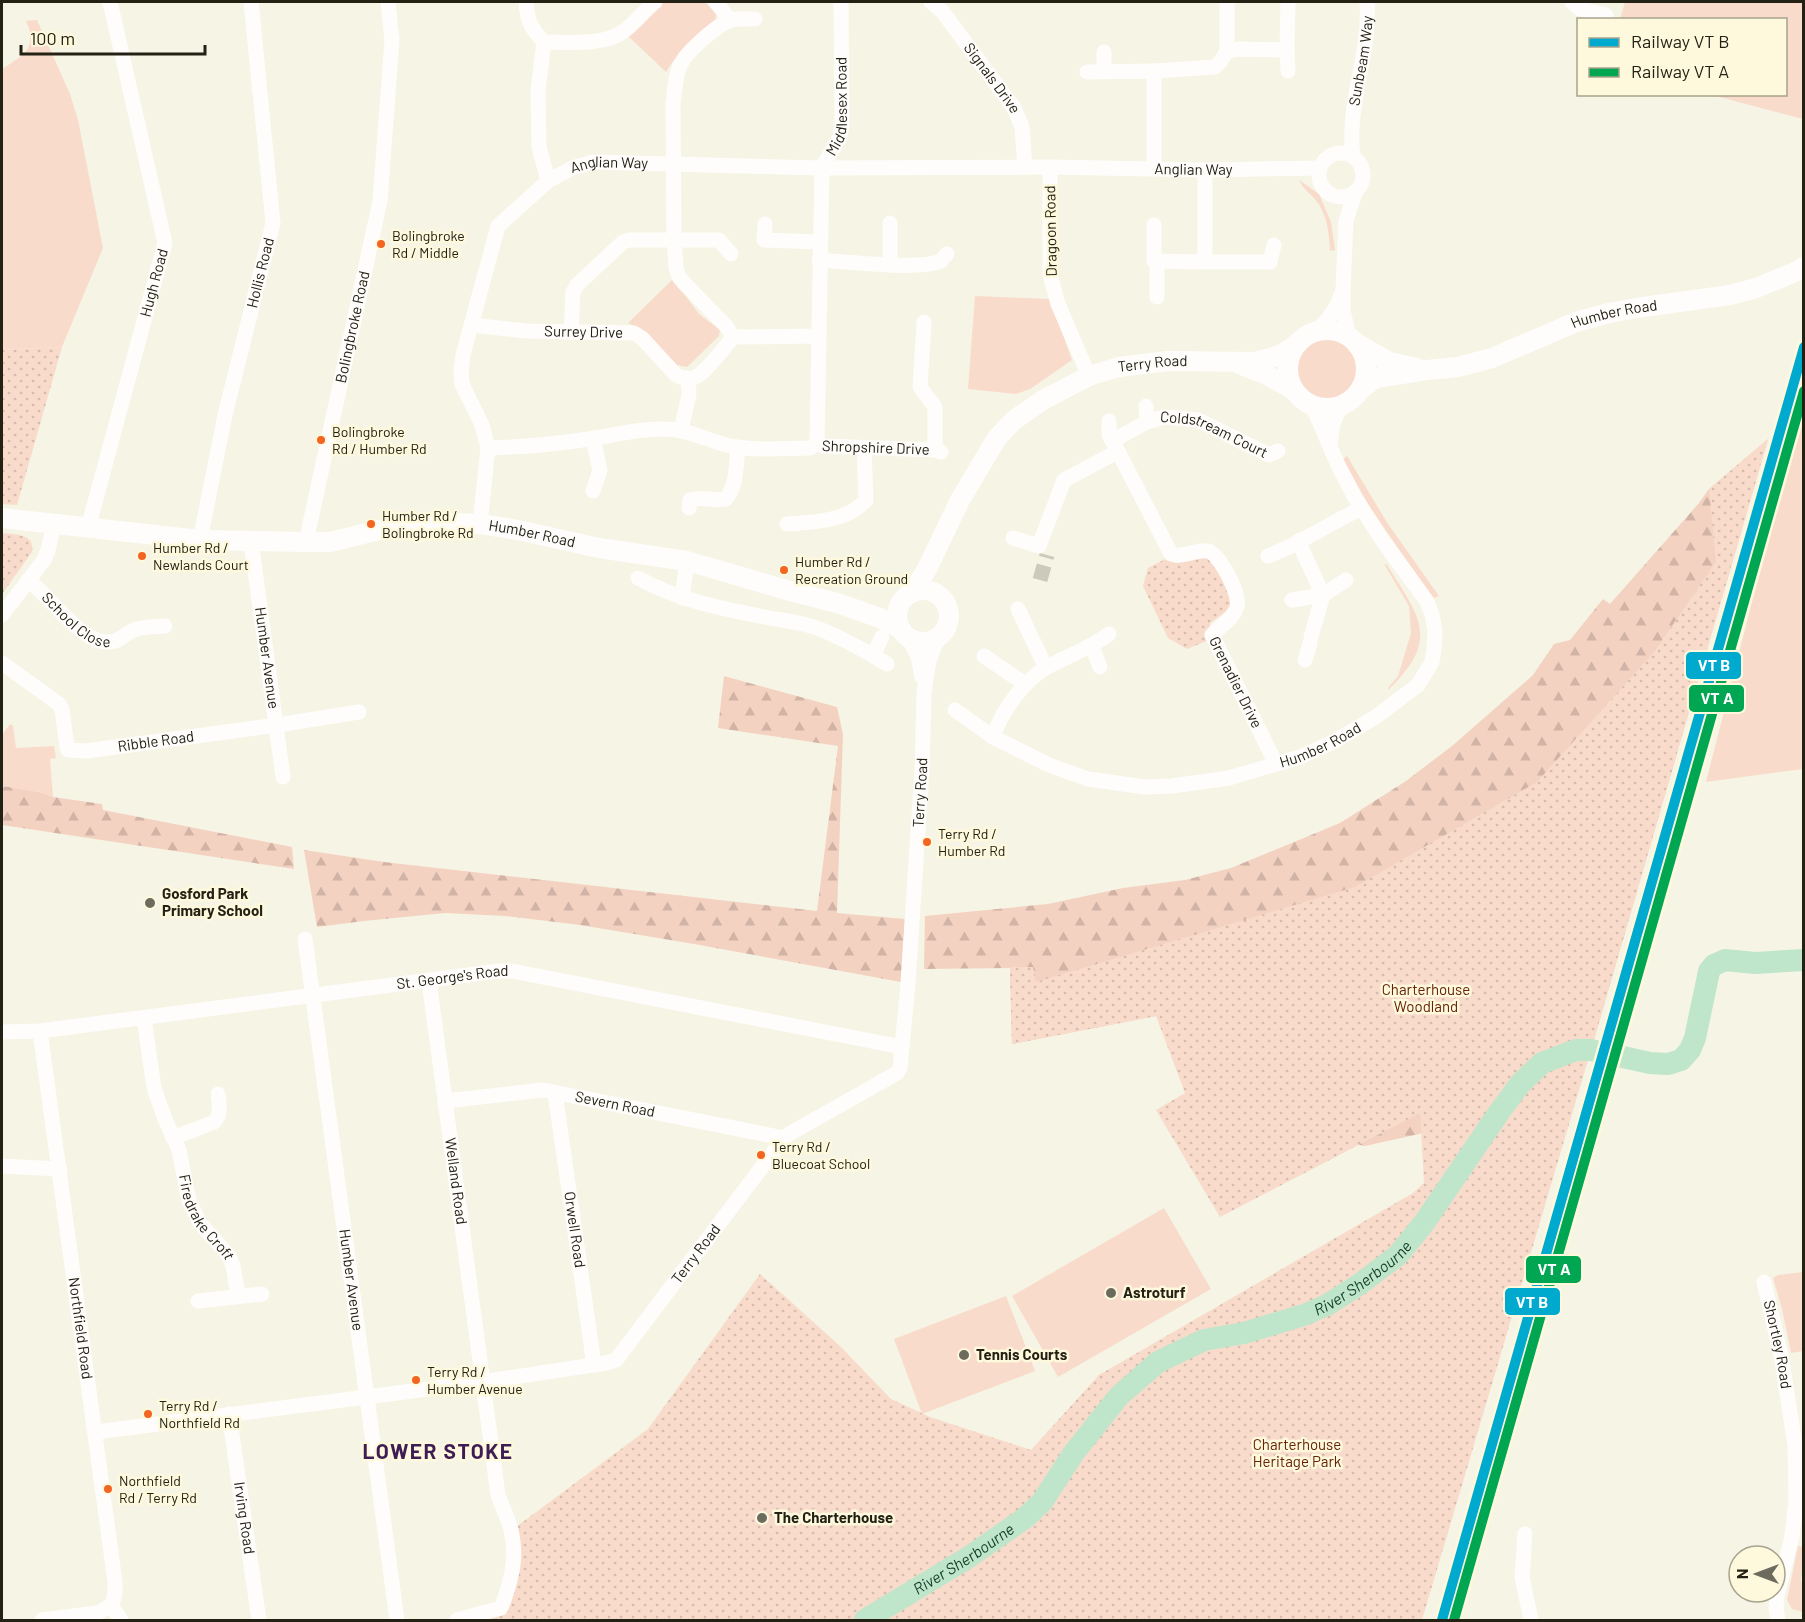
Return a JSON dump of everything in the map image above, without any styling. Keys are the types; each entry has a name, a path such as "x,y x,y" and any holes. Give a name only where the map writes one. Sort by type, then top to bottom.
{"main road":[{"name":"Humber Road","path":"1361,389 1376,378 1458,367 1492,358 1576,322 1636,308 1730,295 1756,288 1803,267"},
{"path":"1319,331 1333,331 1353,340 1363,354 1366,367 1361,389 1341,406 1322,408 1309,404 1294,390 1288,374 1289,360 1293,350 1306,338 1319,331"},
{"name":"Terry Road","path":"906,597 927,569 960,500 998,438 1014,420 1029,409 1089,376 1119,367 1195,360 1255,362 1284,353 1306,338"},
{"name":"Humber Road","path":"1353,340 1389,362 1427,370"},
{"name":"Terry Road","path":"1233,363 1252,368 1294,390"},
{"name":"Humber Road","path":"2,518 200,540 306,543 330,542 379,530 414,525 480,524 599,548 687,561 837,603 880,618 905,633"},
{"name":"Terry Road","path":"939,596 936,572 941,543"},
{"path":"925,590 939,596 945,603 949,615 947,626 938,637 922,642 905,633 897,614 906,597 925,590"},
{"name":"Humber Road","path":"837,603 884,606 906,597"}],"street":[{"name":"Hugh Road","path":"88,528 165,243 110,2"},
{"name":"Hollis Road","path":"200,540 225,415 273,223 251,2"},
{"name":"Bolingbroke Road","path":"306,543 380,201 392,40 388,2"},
{"path":"526,2 527,17 544,42 538,90 539,147 548,181"},
{"path":"544,42 607,39 622,32 655,2"},
{"path":"716,2 730,20"},
{"name":"Middlesex Road","path":"817,444 822,168 840,137 842,126 841,2"},
{"path":"1087,72 1215,67 1227,51 1227,2"},
{"path":"1288,2 1288,71"},
{"name":"Sunbeam Way","path":"1353,156 1352,119 1367,34 1366,2"},
{"path":"1572,2 1580,9 1606,15 1605,18"},
{"name":"Signals Drive","path":"942,5 1014,108 1022,127 1025,167"},
{"path":"733,337 727,327 679,277 676,268 673,103 675,83 682,62 702,40 730,20 755,19"},
{"path":"1227,51 1287,50"},
{"path":"1104,52 1104,71"},
{"path":"1154,70 1154,168"},
{"name":"Sunbeam Way","path":"1331,155 1352,119"},
{"path":"1331,195 1342,198 1355,193 1360,188 1363,172 1361,165 1353,156 1338,152 1331,155 1324,160 1318,177 1321,186 1331,195 1341,213 1345,234"},
{"name":"Anglian Way","path":"480,524 488,448 482,425 462,384 463,355 498,226 548,181 572,168 593,162 822,168 1050,167"},
{"name":"Dragoon Road","path":"1066,168 1050,167 1050,274 1058,304 1089,376"},
{"name":"Anglian Way","path":"1066,168 1204,170 1320,168"},
{"path":"1204,170 1205,262"},
{"path":"1353,340 1343,310 1343,290 1345,234 1348,213 1355,193"},
{"path":"890,223 891,264"},
{"path":"765,224 764,240 820,242"},
{"path":"1154,225 1157,297"},
{"path":"571,332 573,292 577,285 619,244 629,240 719,240 731,254"},
{"path":"1157,262 1205,262 1275,267 1274,246"},
{"path":"819,260 925,264 941,261 947,254"},
{"path":"1306,338 1329,320 1343,290"},
{"name":"Shropshire Drive","path":"488,448 519,447 658,429 681,430 738,448 810,448 817,444 938,451 935,407 920,387 924,322"},
{"name":"Surrey Drive","path":"472,325 526,331 634,333 642,338 676,375 680,378 688,378"},
{"path":"681,430 689,395 688,378 698,376 733,337 818,336"},
{"name":"Humber Road","path":"955,710 993,737 1049,765 1088,779 1145,787 1191,784 1229,778 1300,757 1335,741 1377,716 1418,685 1431,662 1434,650 1435,631 1429,607 1361,508 1338,465 1316,412 1309,404"},
{"name":"Coldstream Court","path":"1146,406 1148,422"},
{"path":"1330,445 1334,423 1341,406"},
{"name":"Coldstream Court","path":"1013,538 1043,551 1064,480 1148,422 1164,417 1198,420 1269,455 1278,451"},
{"name":"Grenadier Drive","path":"1109,422 1109,434 1171,554 1180,555 1206,550 1214,554 1229,576 1239,600 1237,609 1230,619 1212,635 1276,764"},
{"path":"592,491 600,470 593,438"},
{"path":"688,508 690,500 695,498 726,499 735,478 738,448"},
{"path":"787,524 822,522 859,508 866,500 864,448"},
{"path":"1268,556 1361,508"},
{"path":"2,615 44,560 54,524"},
{"name":"Humber Avenue","path":"251,541 283,777"},
{"path":"1298,542 1323,595 1305,660"},
{"path":"682,598 687,561"},
{"path":"638,578 682,598 813,627 845,640 887,664"},
{"name":"School Close","path":"28,580 46,595 58,611 86,634 105,643 121,639 133,630 165,626"},
{"path":"1292,600 1323,595 1346,580"},
{"path":"1018,609 1046,668"},
{"name":"Terry Road","path":"905,633 918,657 924,692"},
{"path":"993,737 998,722 1025,684 1046,668 1092,646 1109,634"},
{"path":"873,655 882,637"},
{"name":"Terry Road","path":"96,1432 482,1382 610,1363 619,1357 784,1138 897,1073 900,1068 908,983 924,692 929,661 938,637"},
{"path":"1092,646 1100,667"},
{"path":"984,656 1025,684"},
{"name":"Ribble Road","path":"2,663 59,704 62,710 67,747 71,751 360,712"},
{"name":"Humber Avenue","path":"305,939 397,1620"},
{"name":"St. George's Road","path":"2,1032 40,1031 512,971 902,1047"},
{"name":"Welland Road","path":"429,981 498,1495 511,1530 514,1552 513,1573 501,1608 457,1620"},
{"name":"Firedrake Croft","path":"144,1018 154,1088 179,1150 186,1191 194,1212 207,1232 229,1256 233,1266 237,1296"},
{"name":"Northfield Road","path":"40,1031 115,1582 115,1598 111,1605"},
{"name":"Severn Road","path":"445,1101 543,1090 784,1138"},
{"name":"Orwell Road","path":"555,1093 594,1365"},
{"path":"174,1138 217,1119 220,1110 218,1094"},
{"path":"2,1166 60,1169"},
{"name":"Shortley Road","path":"1764,1282 1799,1444 1792,1536 1777,1596 1778,1620"},
{"path":"198,1301 262,1294"},
{"name":"Irving Road","path":"229,1414 259,1620"},
{"path":"1525,1534 1522,1577 1531,1620"},
{"path":"42,1620 97,1613 111,1605 121,1620"}],"green space":[{"path":"663,2 705,2 716,14 715,22 673,61 666,72 628,36"},
{"path":"1625,2 1803,2 1803,119 1716,96 1787,96 1787,18 1620,18"},
{"path":"37,20 70,94 78,120 103,248 62,347 2,350 2,69 26,50 31,38 26,21"},
{"path":"1299,180 1319,194 1331,222 1335,250 1330,251 1324,214 1316,200"},
{"path":"673,279 699,314 720,330 719,336 687,367 677,365 639,328 628,323"},
{"path":"975,296 1050,299 1072,360 1030,389 1016,394 968,389"},
{"path":"1321,339 1333,339 1344,344 1352,352 1357,369 1355,381 1344,394 1333,399 1321,399 1310,394 1302,386 1297,375 1297,363 1302,352 1310,344"},
{"path":"62,347 17,505 2,504 2,350"},
{"path":"1803,414 1803,769 1706,782 1751,606"},
{"name":"Charterhouse Woodland","path":"1768,439 1591,1050 1442,1129 1365,1146 1316,1136 1217,1097 1156,1016 1012,1044 1010,968 924,969 925,916 1048,904 1123,888 1185,880 1231,868 1340,823 1406,781 1452,746 1533,675 1554,644 1570,640 1603,599 1610,604 1709,489"},
{"name":"Charterhouse Heritage Park","path":"1768,439 1591,1050 1422,1620 491,1620 491,1614 501,1608 516,1527 648,1429 760,1274 841,1347 891,1399 930,1417 1031,1450 1099,1375 1413,1193 1424,1183 1420,1113 1220,1217 1156,1110 1185,1093 1156,1016 1012,1044 1010,967 1033,967 1036,982 1355,887 1537,782 1654,652 1716,562 1709,489"},
{"path":"1347,456 1388,524 1439,596 1433,598 1369,506 1343,459"},
{"path":"2,533 28,538 31,541 32,552 2,594"},
{"path":"1207,556 1222,578 1232,604 1231,608 1210,623 1211,639 1187,649 1168,638 1143,586 1148,568 1169,557 1174,563"},
{"path":"1384,564 1387,565 1409,600 1420,628 1420,642 1415,656 1405,672 1388,690 1398,676 1411,633 1409,606"},
{"path":"724,676 837,707 843,734 837,913 905,919 901,982 580,925 505,916 445,913 317,927 304,850 384,862 817,911 838,746 718,728"},
{"path":"10,724 13,726 16,748 54,746 56,758 50,759 53,797 39,792 2,786 2,735"},
{"path":"2,786 102,804 103,810 292,847 294,869 2,825"},
{"name":"Astroturf","path":"1164,1208 1211,1289 1058,1377 1012,1296"},
{"path":"1803,1272 1803,1351 1791,1353 1773,1278 1778,1275"},
{"name":"Tennis Courts","path":"1006,1296 1035,1371 922,1414 894,1339"},
{"path":"1798,1546 1803,1547 1801,1579 1803,1612 1792,1609 1787,1600"}],"waterway":[{"name":"River Sherbourne","path":"865,1620 969,1557 1025,1518 1042,1502 1073,1454 1119,1396 1158,1362 1204,1340 1244,1333 1304,1315 1327,1305 1360,1284 1398,1255 1424,1223 1520,1084 1542,1063 1576,1050 1591,1050 1650,1063 1668,1064 1681,1060 1690,1050 1695,1038 1709,971 1714,965 1725,960 1755,963 1804,960"}],"tunnel":[{"path":"1040,580 1047,555"}],"transit line":[{"path":"1442,1620 1804,347"},
{"path":"1454,1620 1804,391"}],"place":[{"name":"Bolingbroke Rd / Middle","path":"381,244"},
{"name":"Bolingbroke Rd / Humber Rd","path":"321,440"},
{"name":"Humber Rd / Bolingbroke Rd","path":"371,524"},
{"name":"Humber Rd / Newlands Court","path":"142,556"},
{"name":"Humber Rd / Recreation Ground","path":"784,570"},
{"name":"Terry Rd / Humber Rd","path":"927,842"},
{"name":"Gosford Park Primary School","path":"150,903"},
{"name":"Terry Rd / Bluecoat School","path":"761,1155"},
{"name":"Astroturf","path":"1111,1293"},
{"name":"Tennis Courts","path":"964,1355"},
{"name":"Terry Rd / Humber Avenue","path":"416,1380"},
{"name":"Terry Rd / Northfield Rd","path":"148,1414"},
{"name":"Northfield Rd / Terry Rd","path":"108,1489"},
{"name":"The Charterhouse","path":"762,1518"}],"district":[{"name":"LOWER STOKE","path":"438,1452"}]}
